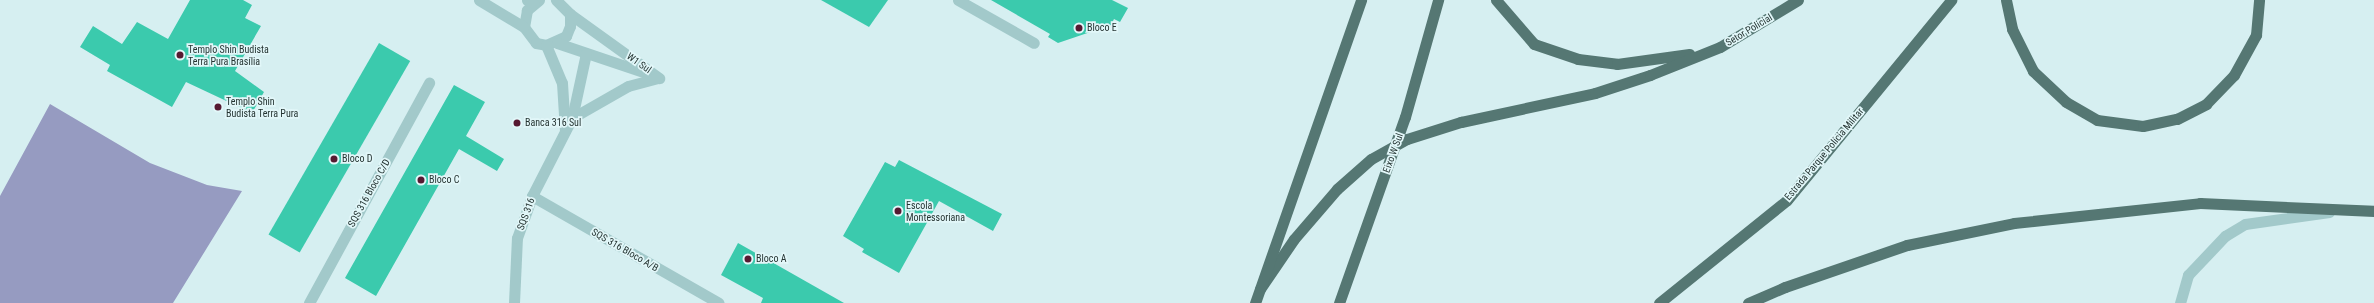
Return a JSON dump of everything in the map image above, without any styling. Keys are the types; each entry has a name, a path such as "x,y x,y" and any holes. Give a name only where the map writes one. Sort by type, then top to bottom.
{"main road":[{"path":"1255,303 1361,0"},
{"name":"Eixo W Sul","path":"1339,303 1405,117 1438,0"},
{"path":"1496,0 1534,44 1578,59 1617,64 1658,60 1720,47"},
{"name":"Setor Policial","path":"1720,47 1798,0"},
{"name":"Estrada Parque Polícia Militar","path":"1659,303 1786,200 1950,0"},
{"path":"2006,0 2012,30 2033,71 2066,102 2097,120 2143,126 2177,119 2206,104 2234,75 2256,35 2259,0"},
{"path":"1260,289 1294,239 1337,189 1371,159 1395,146 1461,122 1595,93 1720,47"},
{"path":"1748,303 1785,286 1907,245 2014,223 2200,203 2374,211"}],"street":[{"path":"479,0 524,27"},
{"path":"958,0 1034,43"},
{"path":"524,27 524,18 534,1"},
{"path":"564,5 566,36 551,44 562,82 566,133"},
{"name":"W1 Sul","path":"564,5 659,78"},
{"name":"W1 Sul","path":"524,27 536,43 551,44 586,53 659,78"},
{"name":"SQS 316","path":"514,303 517,238 532,196 566,133 572,118 586,53"},
{"path":"572,118 628,86 659,78"},
{"name":"SQS 316 Bloco C/D","path":"309,303 429,83"},
{"name":"SQS 316 Bloco A/B","path":"532,196 719,303"},
{"path":"2180,303 2188,275 2202,257 2245,224 2348,209"}],"shaded area":[{"path":"50,104 150,163 207,185 242,191 173,303 0,303 0,196"}],"building":[{"name":"Templo Shin Budista Terra Pura Brasília","path":"190,0 243,0 252,5 245,18 261,26 235,71 264,92 252,113 186,82 172,107 107,71 110,65 80,47 93,26 122,44 137,22 168,39"},
{"path":"821,0 888,0 869,27"},
{"name":"Bloco E","path":"991,0 1112,0 1128,8 1120,22 1114,19 1111,25 1058,43 1048,37 1050,34"},
{"name":"Bloco D","path":"379,43 410,61 300,252 268,234"},
{"name":"Bloco C","path":"454,85 485,102 466,136 504,159 497,171 459,149 376,296 345,278"},
{"path":"899,160 1002,214 993,231 939,201 899,273 862,252 864,249 843,236 885,162 895,167"},
{"name":"Bloco A","path":"738,243 844,303 761,303 763,298 721,275"}],"place":[{"name":"Bloco E","path":"1079,28"},
{"name":"Templo Shin Budista Terra Pura Brasília","path":"180,55"},
{"name":"Templo Shin Budista Terra Pura","path":"218,107"},
{"name":"Banca 316 Sul","path":"517,123"},
{"name":"Bloco D","path":"334,159"},
{"name":"Bloco C","path":"421,180"},
{"name":"Escola Montessoriana","path":"898,211"},
{"name":"Bloco A","path":"748,259"}]}
